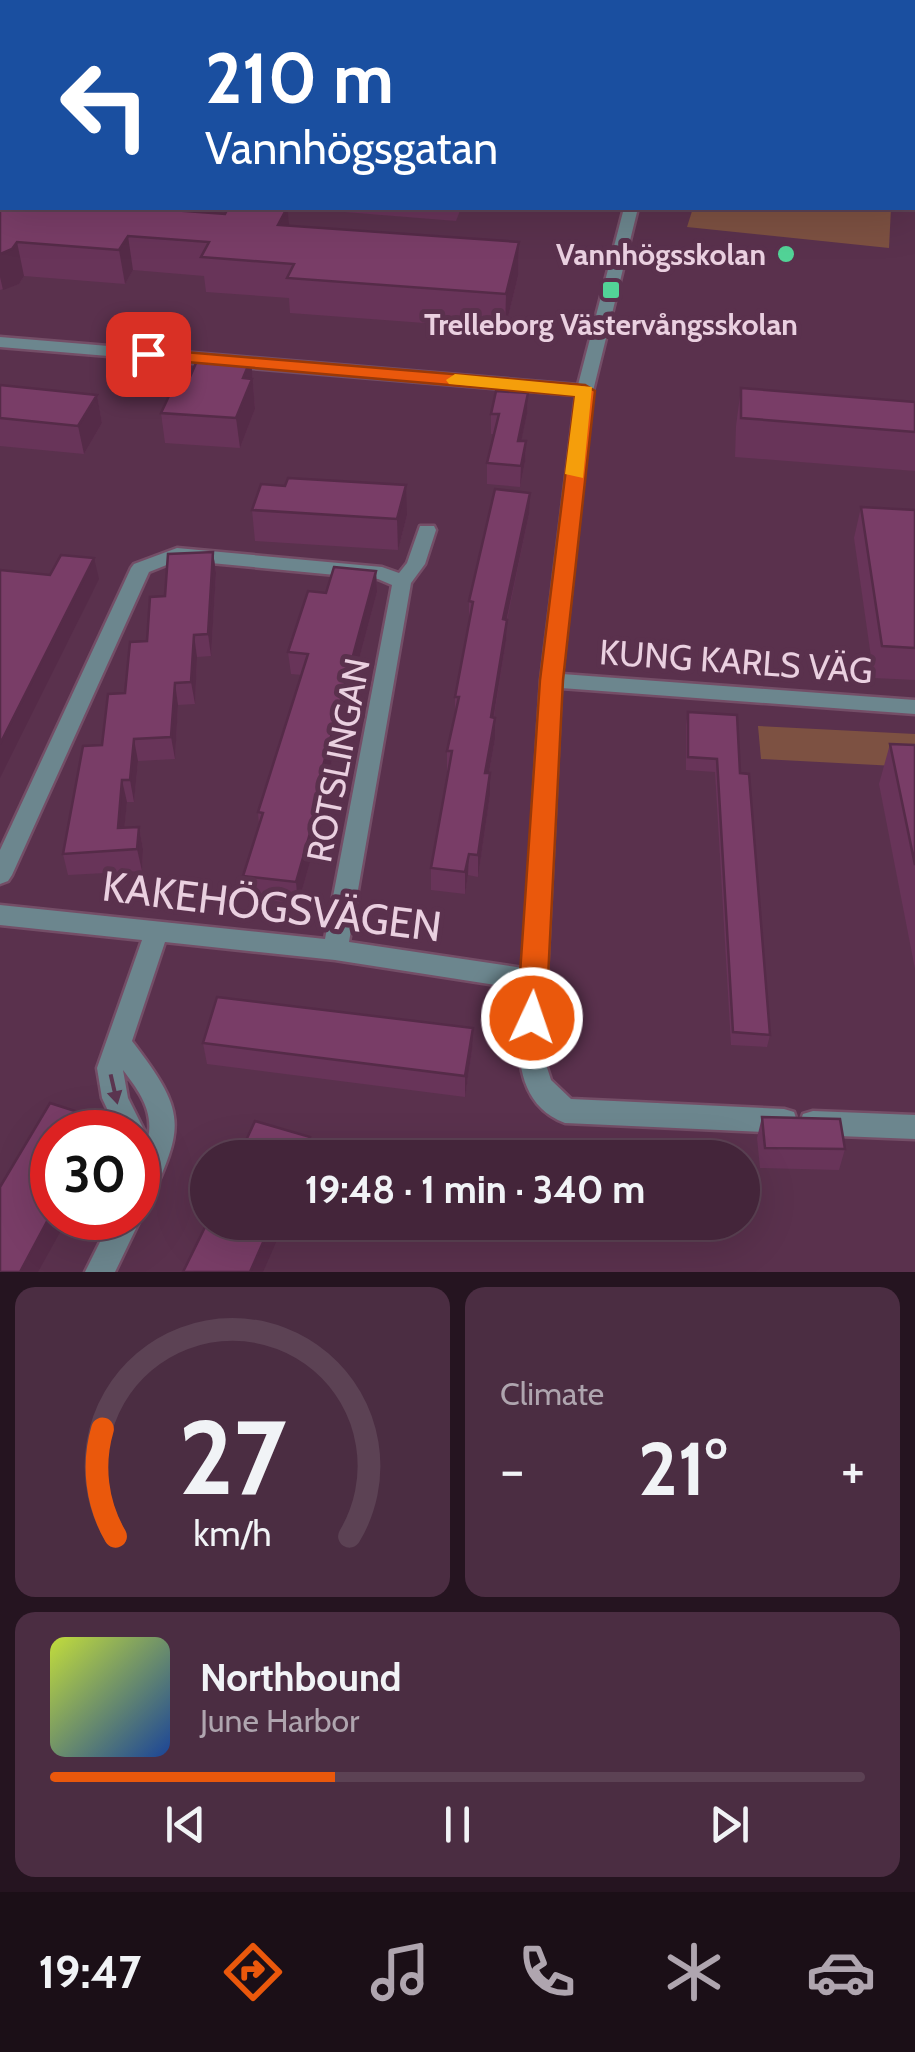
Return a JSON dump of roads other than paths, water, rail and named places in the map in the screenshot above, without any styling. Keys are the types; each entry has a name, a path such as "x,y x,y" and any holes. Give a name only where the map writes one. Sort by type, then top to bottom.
{"street":[{"path":"630,210 585,391 552,680 530,1056 540,1087 566,1111 915,1127"},
{"path":"0,342 585,391"},
{"name":"ROTSLINGAN","path":"335,950 402,582 416,564 427,530"},
{"path":"0,876 141,568 177,554 382,573 402,582"},
{"name":"KUNG KARLS VÄG","path":"552,680 915,707"},
{"name":"KAKEHÖGSVÄGEN","path":"0,915 335,950 533,980"},
{"path":"120,1110 110,1068 157,932"},
{"path":"119,1044 163,1102 160,1153"},
{"path":"100,1272 116,1240"}],"place":[{"name":"Vannhögsskolan","path":"786,254"},
{"name":"Trelleborg Västervångsskolan","path":"611,290"}]}
